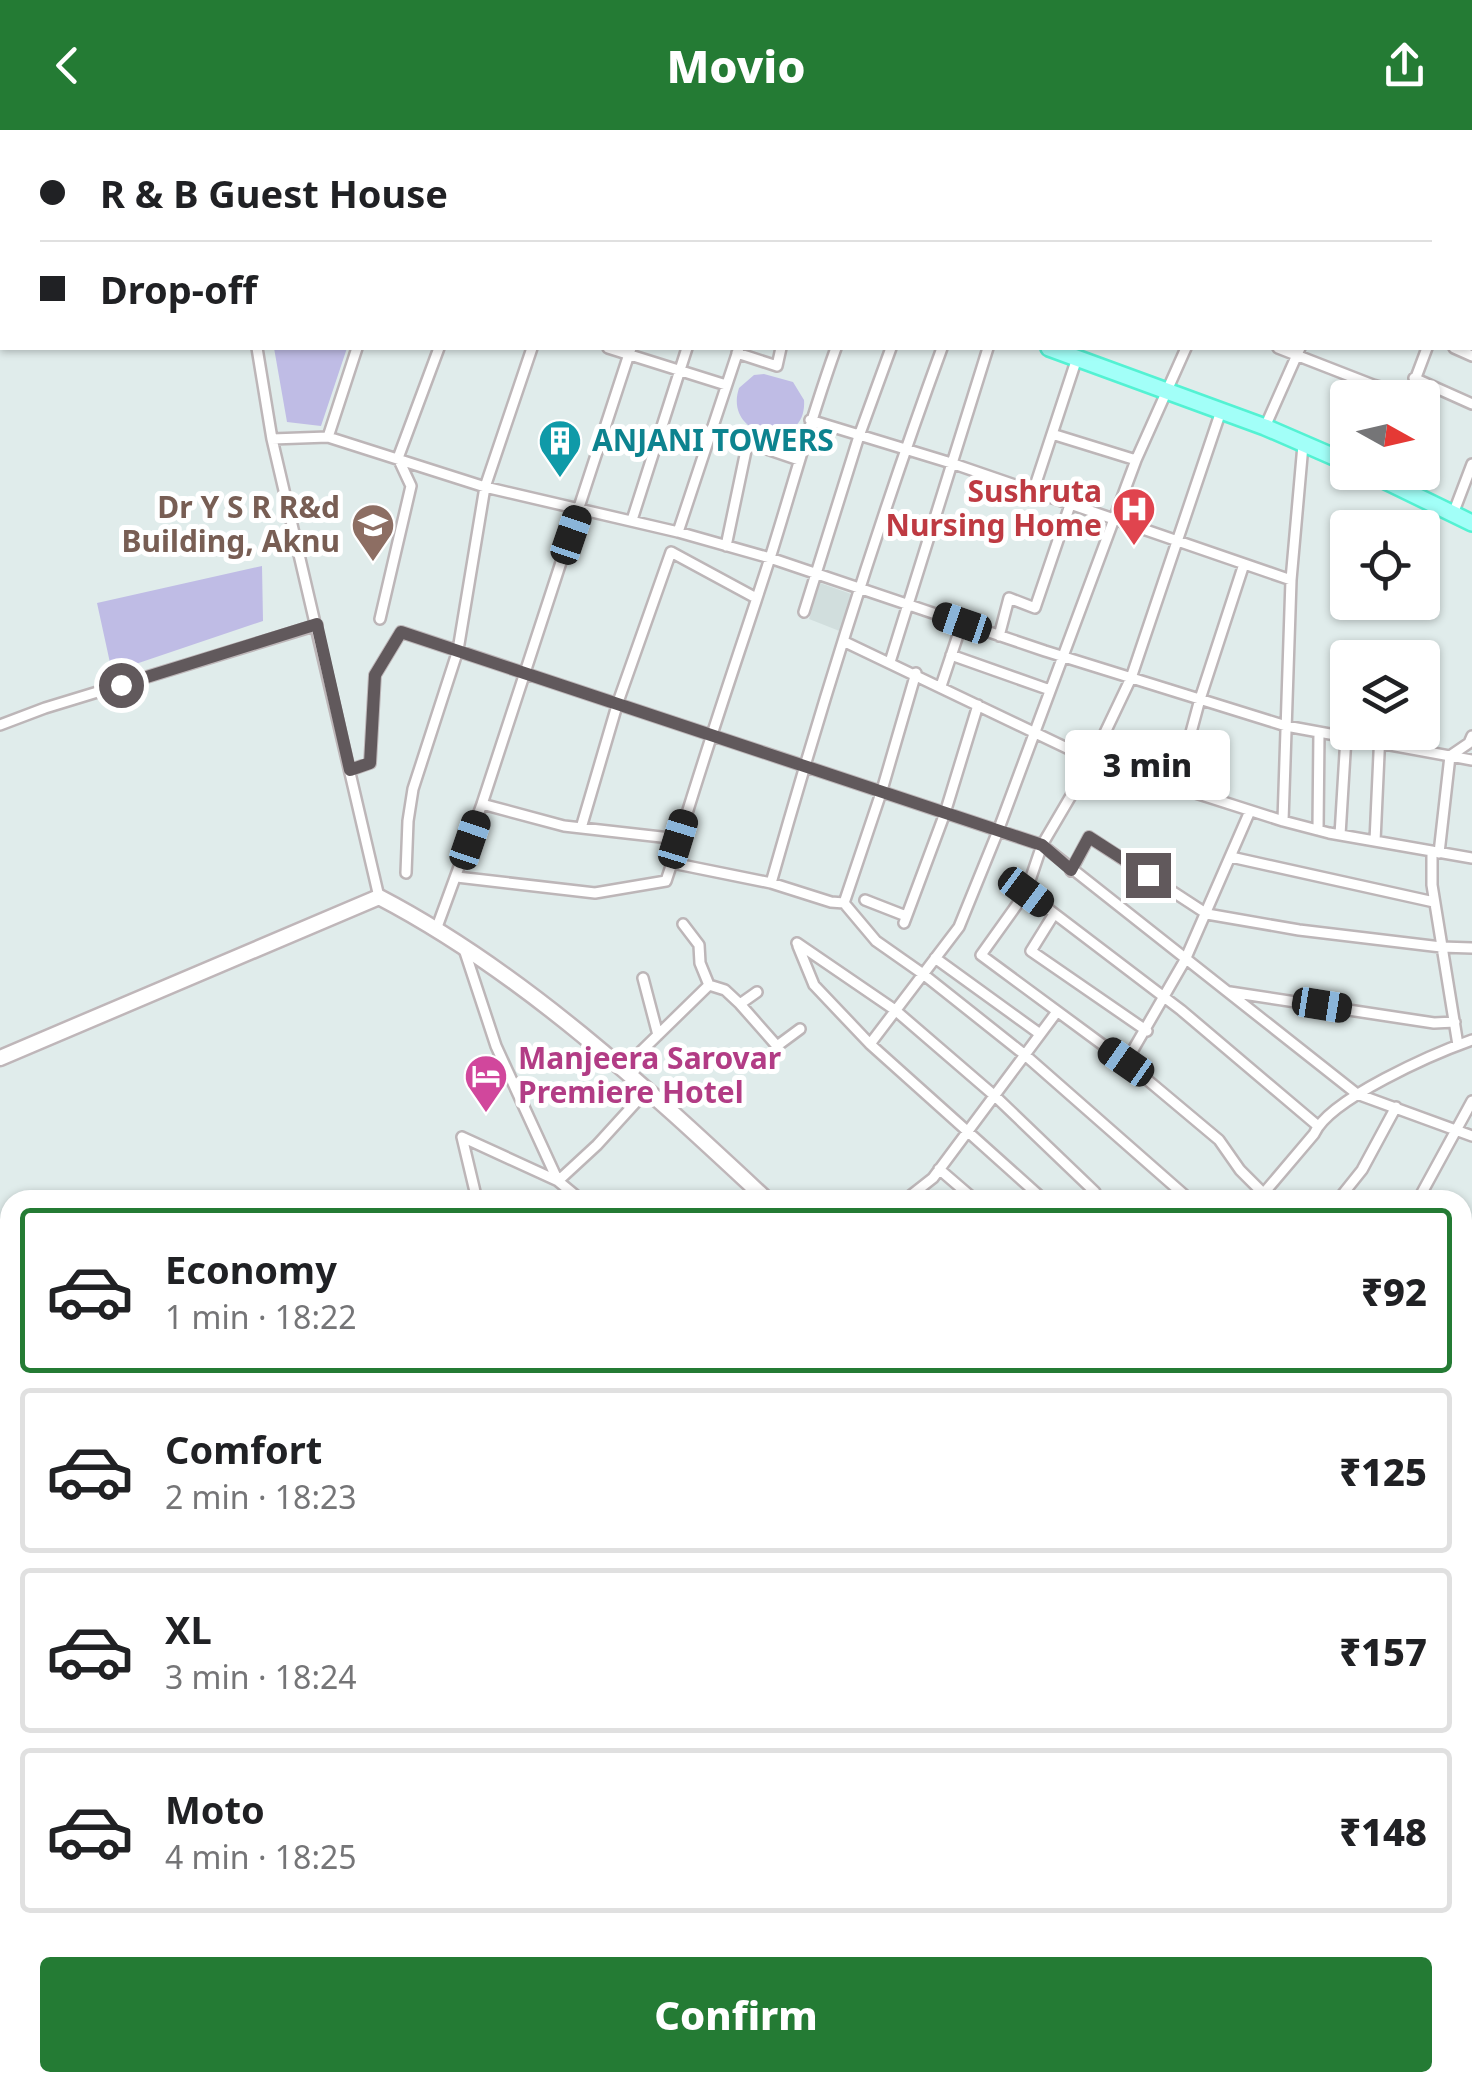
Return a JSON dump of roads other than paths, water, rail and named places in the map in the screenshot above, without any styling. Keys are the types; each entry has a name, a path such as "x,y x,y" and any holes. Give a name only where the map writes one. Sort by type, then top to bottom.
{"main road":[{"path":"1058,350 1330,453"},
{"path":"1405,490 1472,523"}],"street":[{"path":"257,350 272,439 379,898"},
{"path":"328,438 356,350"},
{"path":"380,619 412,486 398,458 438,350"},
{"path":"406,873 413,789 458,650 485,487 531,350"},
{"path":"632,520 686,350"},
{"path":"678,532 738,350 776,366 781,350"},
{"path":"457,877 595,893 666,881 835,350"},
{"path":"804,612 890,350"},
{"path":"771,882 804,765 905,450 941,350"},
{"path":"890,662 987,350"},
{"path":"870,1044 958,927 998,831 1136,460 1185,350"},
{"path":"1426,350 1414,378 1472,404"},
{"path":"436,927 482,804 630,351 726,385"},
{"path":"1265,427 1298,351 1362,380"},
{"path":"1033,492 1076,358"},
{"path":"1221,411 1131,678 1092,760 1042,845 1026,892 981,955 1126,1062 1220,1140 1256,1190"},
{"path":"810,420 1291,580"},
{"path":"712,430 798,460"},
{"path":"1052,434 1136,460"},
{"path":"272,439 328,438 485,487 678,532 770,558 1131,678 1286,726 1330,734"},
{"path":"726,546 748,441"},
{"path":"1283,822 1291,580 1302,444"},
{"path":"1453,514 1472,464"},
{"path":"999,636 1009,598 1035,608 1070,505"},
{"path":"581,828 618,702 672,552 756,598"},
{"path":"1176,788 1244,564"},
{"path":"940,686 962,623"},
{"path":"0,726 45,708 317,624"},
{"path":"350,770 370,763 375,675 401,632 524,670 1042,845 1357,1094 1472,1136"},
{"path":"845,642 1092,760 1283,822 1472,858"},
{"path":"951,654 1050,690"},
{"path":"844,903 916,674"},
{"path":"865,900 905,919 945,813 978,705"},
{"path":"1318,830 1319,732"},
{"path":"1458,1045 1434,902 1436,852 1450,756 1469,743 1472,736"},
{"path":"1340,835 1345,750"},
{"path":"1375,842 1379,750"},
{"path":"1427,750 1472,760"},
{"path":"482,804 581,828 678,839"},
{"path":"1126,1062 1186,960 1250,811"},
{"path":"1071,870 1089,837 1207,914 1299,930 1442,948 1472,948"},
{"path":"1231,858 1434,902"},
{"path":"672,863 771,882 844,903 876,941 1025,1055 1179,1190"},
{"path":"1026,892 1165,997 1318,1126"},
{"path":"0,1058 379,898 462,944 648,1088 756,1190"},
{"path":"1054,914 1031,950 1146,1031"},
{"path":"683,924 699,945 700,964 709,985 725,990 777,1046 800,1030"},
{"path":"1033,1190 870,1044 814,985 798,943 895,1010 996,1097 1093,1190"},
{"path":"462,944 496,1046 558,1181"},
{"path":"935,958 1040,1034"},
{"path":"644,978 658,1035"},
{"path":"623,1069 709,985"},
{"path":"740,1004 756,992"},
{"path":"1227,992 1434,1023 1455,1022"},
{"path":"916,1190 939,1170 1056,1013"},
{"path":"1265,1190 1318,1126 1357,1094 1472,1040"},
{"path":"558,1181 648,1088"},
{"path":"1424,1190 1472,1100"},
{"path":"1346,1190 1362,1170 1396,1108"},
{"path":"475,1190 462,1138 558,1181 569,1190"},
{"path":"939,1170 962,1190"}],"place":[{"name":"ANJANI TOWERS","path":"560,479"},
{"name":"Sushruta Nursing Home","path":"1134,547"},
{"name":"Dr Y S R R&d Building, Aknu","path":"373,563"},
{"name":"Manjeera Sarovar Premiere Hotel","path":"486,1114"}]}
